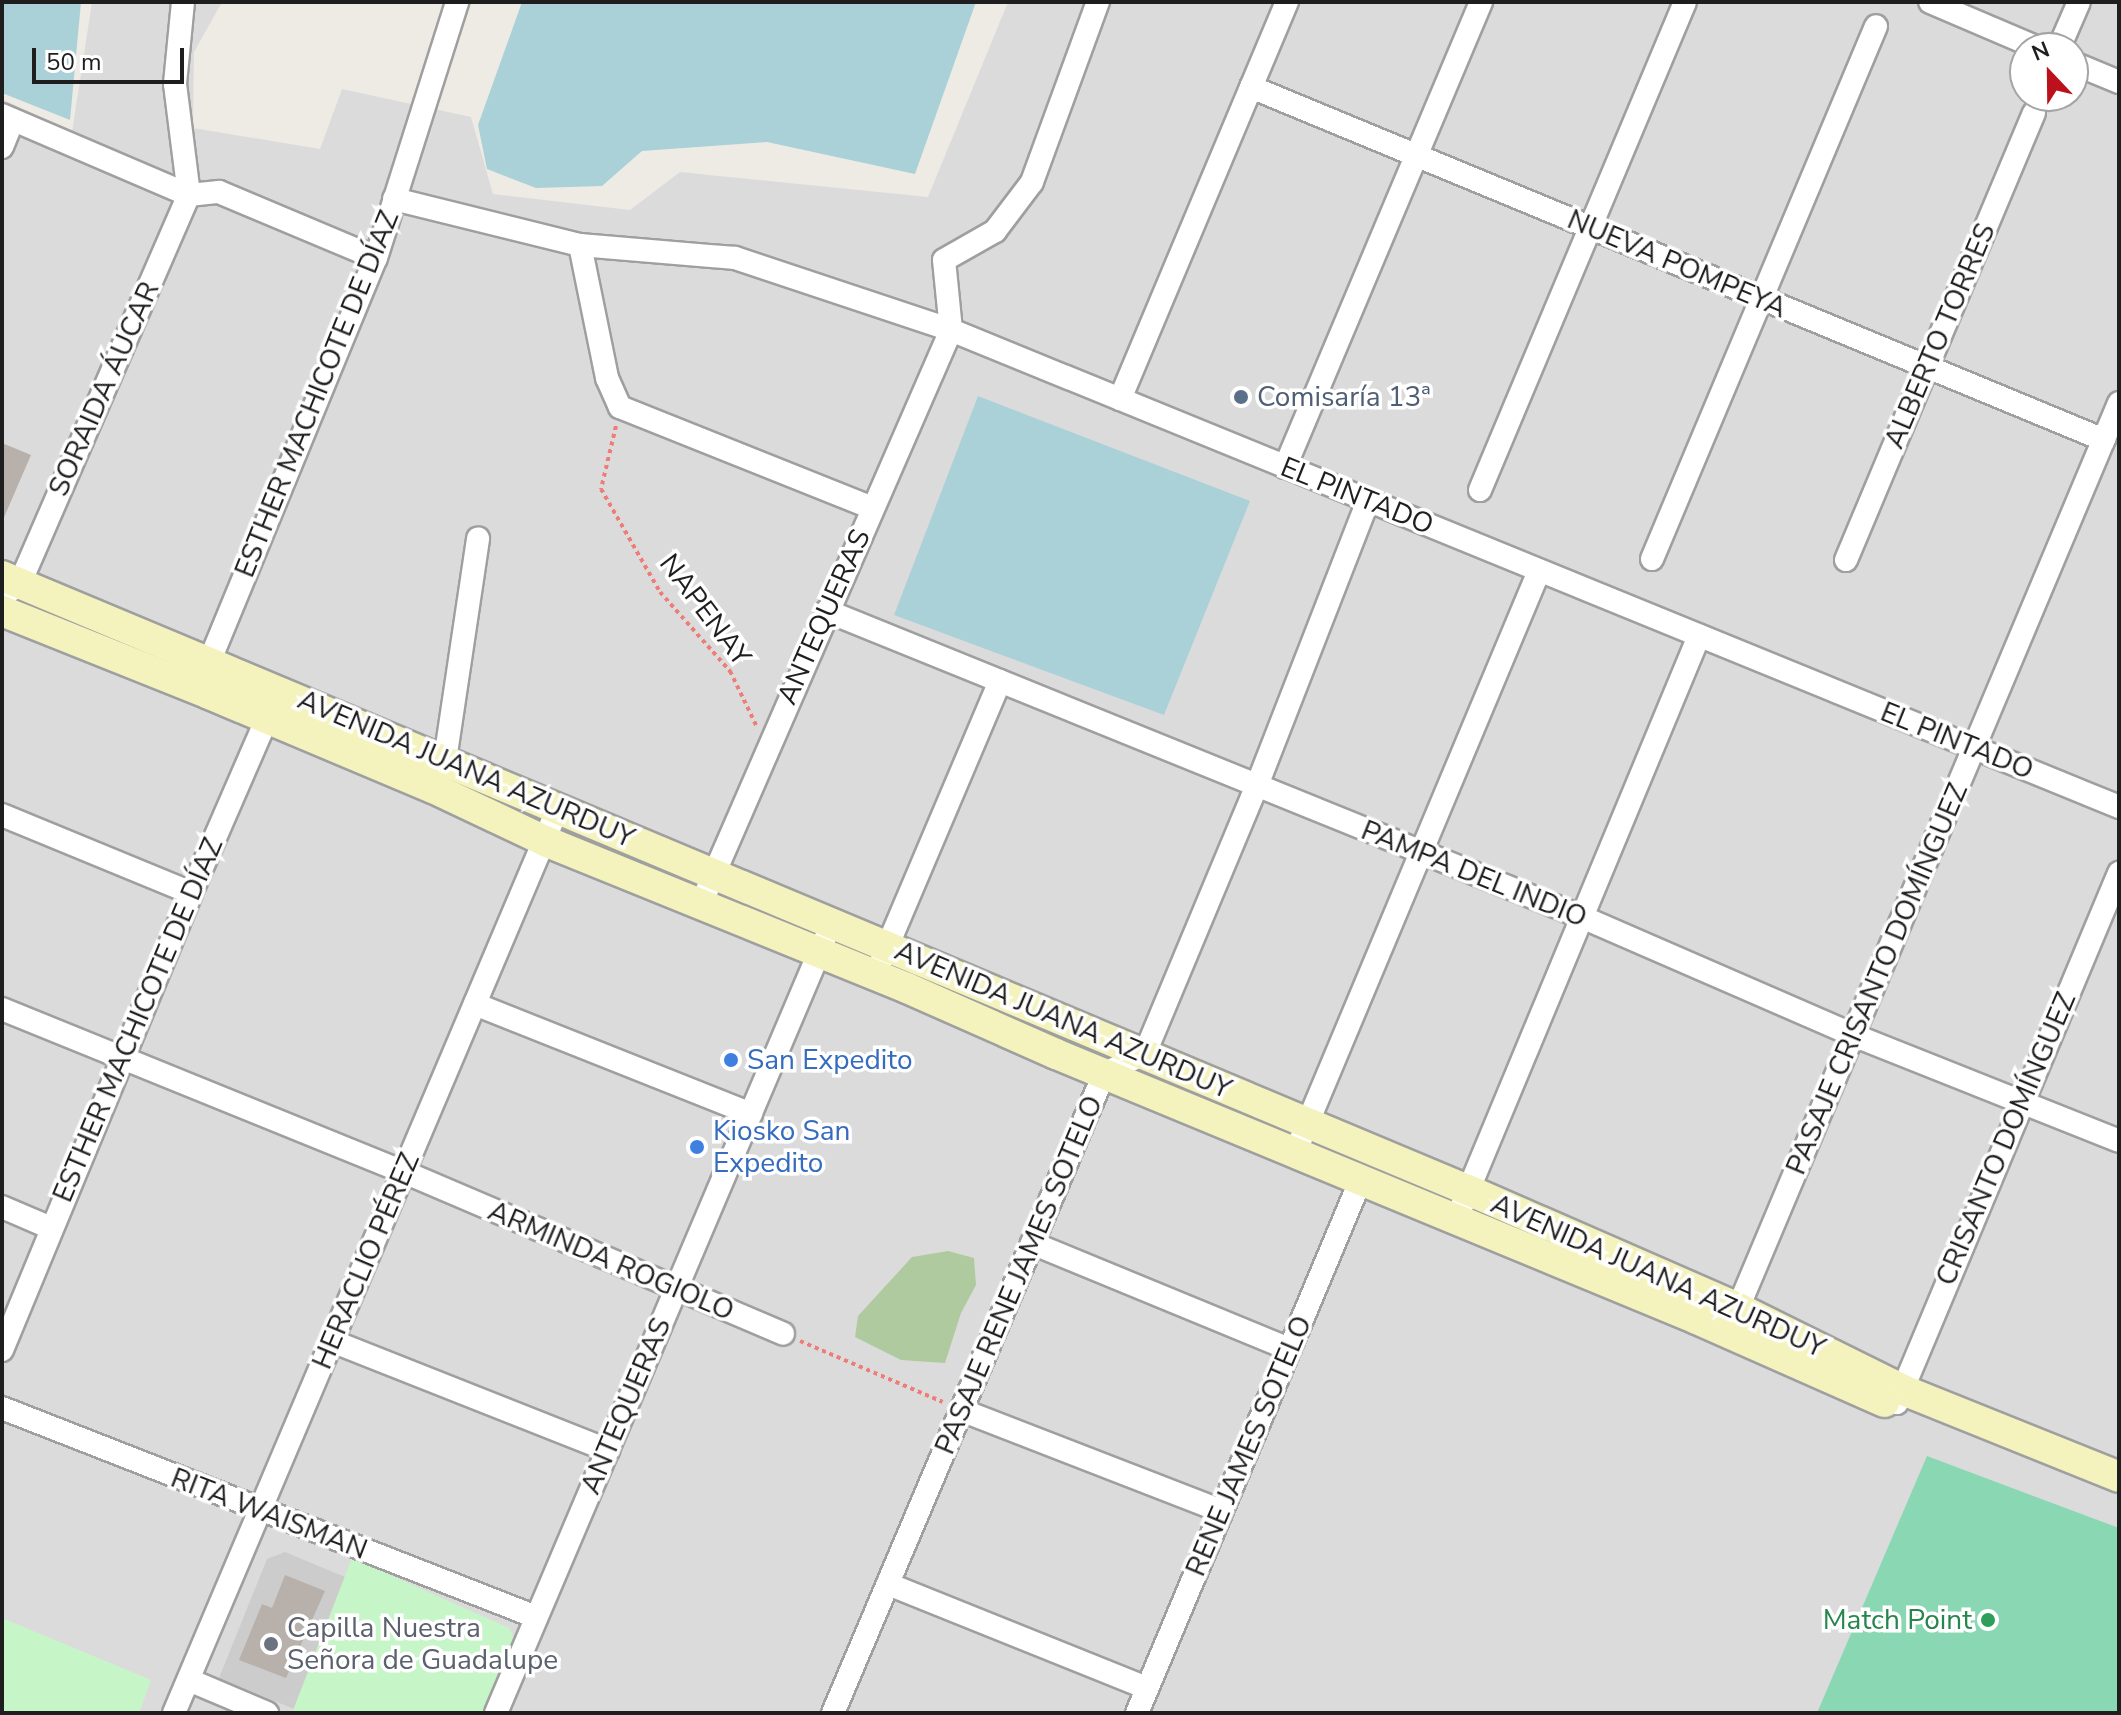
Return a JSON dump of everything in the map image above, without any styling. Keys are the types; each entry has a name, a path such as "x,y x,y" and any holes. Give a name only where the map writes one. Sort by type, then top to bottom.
{"main road":[{"name":"AVENIDA JUANA AZURDUY","path":"8,585 210,660 1468,1190 1733,1321 2119,1498"},
{"name":"AVENIDA JUANA AZURDUY","path":"2,611 209,694 433,788 545,841 820,952 1456,1220 1733,1321"},
{"name":"AVENIDA JUANA AZURDUY","path":"1899,1398 2119,1477"}],"street":[{"path":"183,2 175,84 189,195"},
{"name":"ESTHER MACHICOTE DE DÍAZ","path":"209,694 210,660 376,258 457,2"},
{"path":"951,330 944,260 995,231 1032,182 1098,2"},
{"path":"1120,399 1287,2"},
{"path":"1285,467 1481,2"},
{"path":"1480,490 1685,2"},
{"path":"1930,2 2009,36"},
{"path":"2066,32 2079,2"},
{"path":"1652,559 1876,26"},
{"path":"2089,70 2119,82"},
{"name":"NUEVA POMPEYA","path":"1251,87 2104,440"},
{"name":"ALBERTO TORRES","path":"1846,560 2034,113"},
{"path":"2,147 8,118 189,195 219,192 376,258"},
{"name":"SORAIDA ÁUCAR","path":"8,585 189,195"},
{"name":"EL PINTADO","path":"394,199 580,245 735,258 951,330 2119,807"},
{"path":"580,245 607,378 620,407 872,508"},
{"name":"ANTEQUERAS","path":"701,904 951,330"},
{"name":"PASAJE CRISANTO DOMÍNGUEZ","path":"1733,1321 2119,403"},
{"path":"1145,1053 1256,788 1368,500"},
{"path":"433,788 445,760 478,538"},
{"path":"1295,1153 1539,571"},
{"name":"PAMPA DEL INDIO","path":"827,611 1256,788 1582,917 1853,1035 2119,1141"},
{"path":"1456,1220 1699,636"},
{"path":"875,975 1000,681"},
{"name":"ESTHER MACHICOTE DE DÍAZ","path":"2,1350 278,691"},
{"name":"HERACLIO PÉREZ","path":"174,1713 558,808"},
{"path":"2,815 191,893"},
{"name":"CRISANTO DOMÍNGUEZ","path":"1899,1398 2119,873"},
{"name":"ANTEQUERAS","path":"496,1713 832,923"},
{"path":"475,1004 751,1114"},
{"name":"ARMINDA ROGIOLO","path":"2,1009 404,1172 783,1334"},
{"name":"PASAJE RENE JAMES SOTELO","path":"833,1713 1104,1074 1145,1053"},
{"name":"RENE JAMES SOTELO","path":"1137,1713 1361,1179"},
{"path":"2,1207 51,1228"},
{"path":"1032,1243 1289,1349"},
{"path":"332,1341 608,1450"},
{"name":"RITA WAISMAN","path":"2,1408 536,1617"},
{"path":"961,1410 1221,1511"},
{"path":"888,1584 1147,1688"},
{"path":"189,1680 267,1713"}],"path":[{"name":"NAPENAY","path":"620,407 601,489 660,592 730,671 767,747"},
{"path":"783,1334 961,1410"}],"shaded area":[{"path":"92,2 222,2 194,52 193,128 320,149 342,89 471,117 493,194 630,210 680,172 928,197 1008,2 2119,2 2119,1713 2,1713 2,99 72,132"},
{"path":"285,1552 345,1577 294,1709 219,1678 267,1559"}],"green space":[{"path":"948,1251 974,1258 976,1285 961,1313 945,1363 901,1360 855,1337 858,1316 912,1257"},
{"name":"Match Point","path":"1927,1456 2119,1528 2119,1713 1817,1713"},
{"path":"352,1558 509,1628 514,1638 484,1713 292,1713"},
{"path":"2,1618 151,1680 139,1713 2,1713"}],"water":[{"path":"2,2 81,2 70,120 2,93"},
{"path":"522,2 976,2 915,174 767,142 642,151 602,186 536,188 487,169 478,125"},
{"path":"978,396 1250,501 1164,715 894,615"}],"building":[{"path":"2,443 31,455 2,522"},
{"path":"285,1575 325,1591 286,1678 239,1660 262,1604 272,1608"}],"place":[{"name":"Comisaría 13ª","path":"1241,397"},
{"name":"San Expedito","path":"731,1060"},
{"name":"Kiosko San Expedito","path":"697,1147"},
{"name":"Match Point","path":"1988,1620"},
{"name":"Capilla Nuestra Señora de Guadalupe","path":"271,1644"}]}
